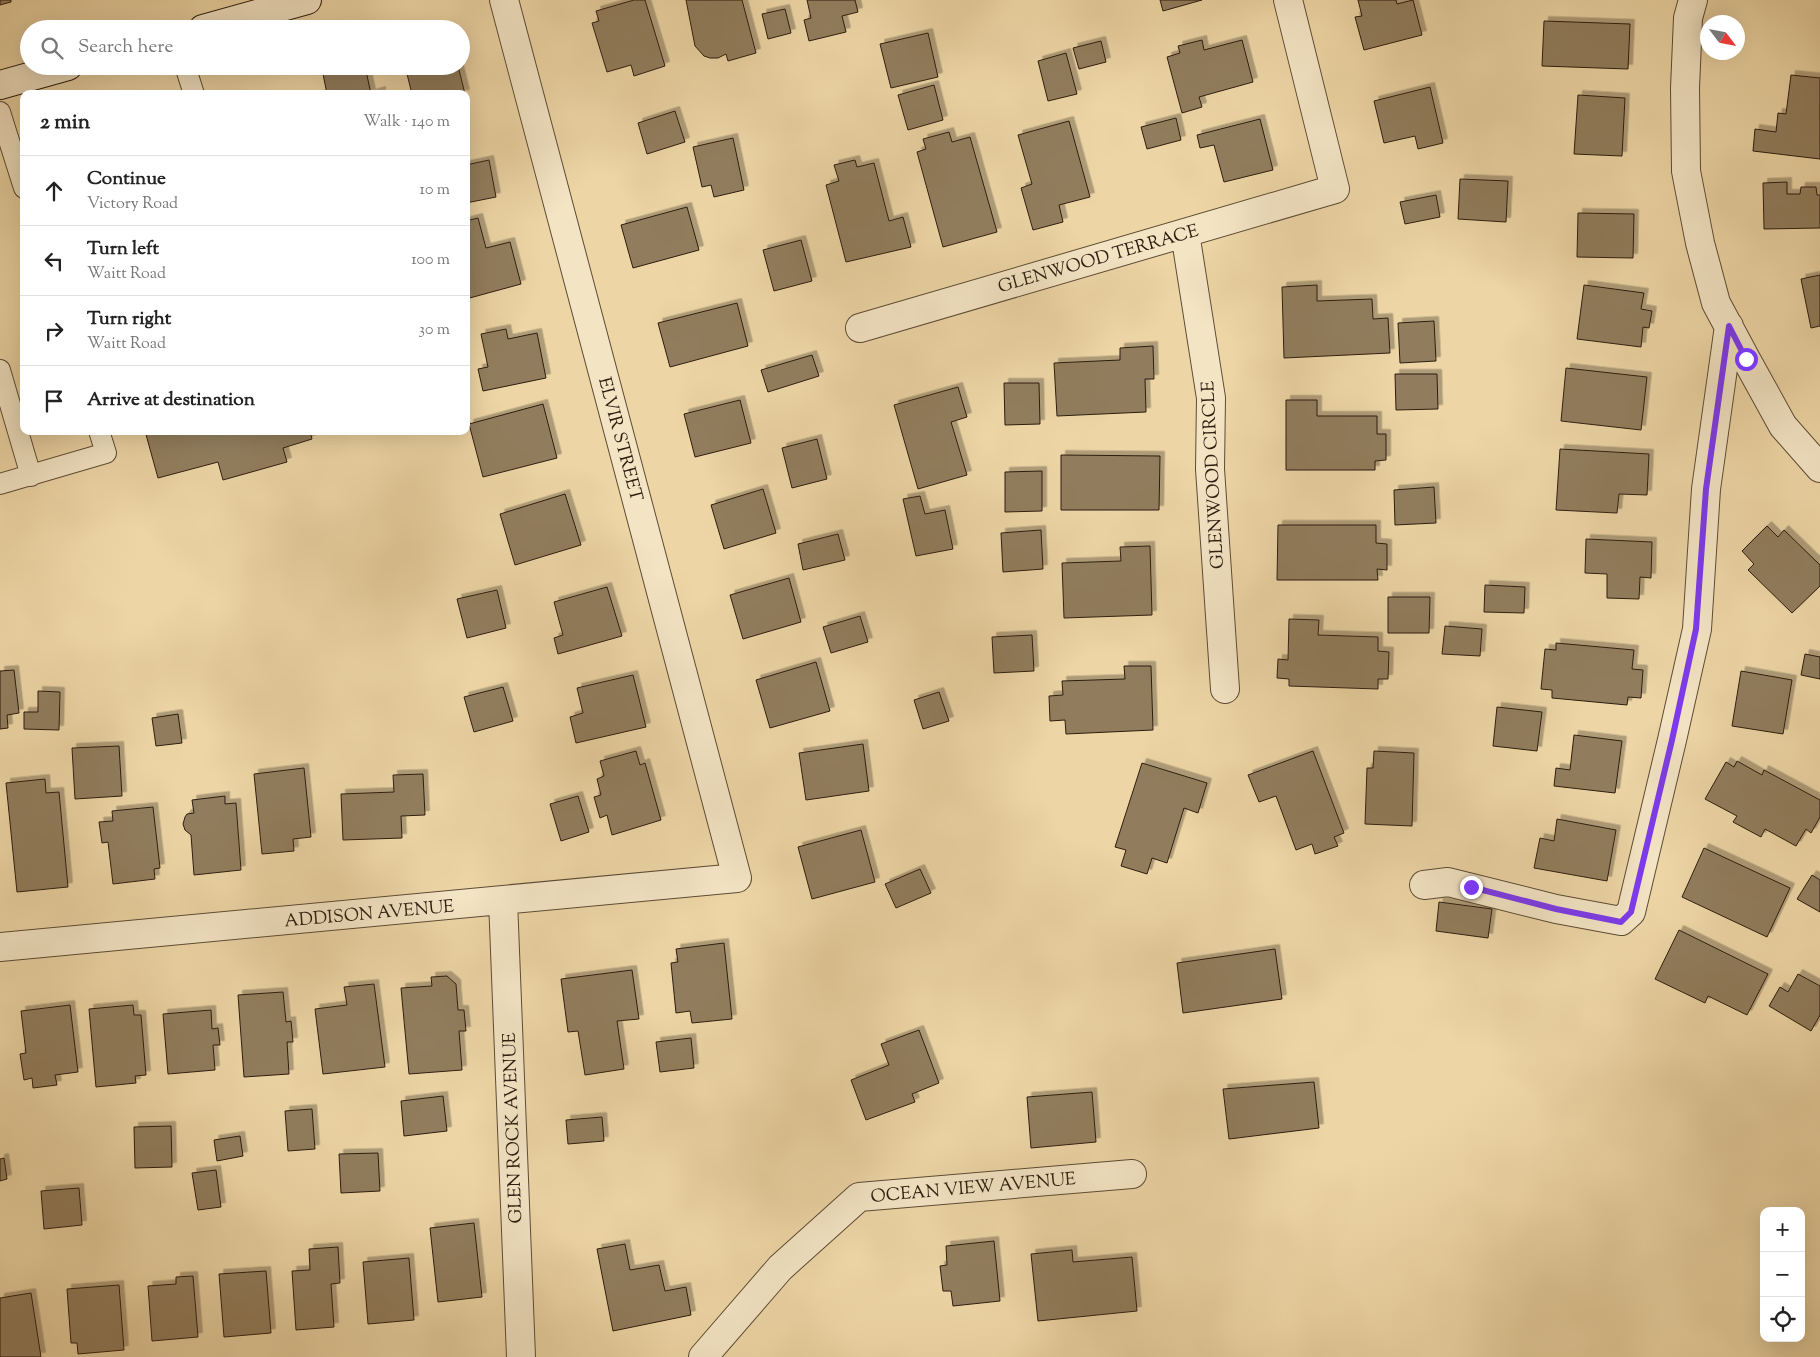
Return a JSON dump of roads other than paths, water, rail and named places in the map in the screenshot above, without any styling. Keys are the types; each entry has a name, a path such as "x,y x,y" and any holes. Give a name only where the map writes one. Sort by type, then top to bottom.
{"street":[{"path":"235,20 307,0"},
{"name":"ELVIR STREET","path":"504,0 737,878"},
{"name":"GLENWOOD TERRACE","path":"860,328 1336,189 1288,0"},
{"path":"1693,0 1688,18 1685,88 1686,172 1711,286 1716,303 1783,426 1820,468"},
{"path":"0,85 36,75"},
{"name":"GLENWOOD CIRCLE","path":"1185,233 1211,398 1210,469 1225,689"},
{"path":"1424,885 1448,882 1556,909 1621,922 1631,912 1696,629 1706,489 1729,326"},
{"name":"ADDISON AVENUE","path":"0,948 737,878"},
{"name":"GLEN ROCK AVENUE","path":"503,900 521,1357"},
{"name":"OCEAN VIEW AVENUE","path":"703,1357 780,1268 859,1197 1132,1174"}],"lane":[{"path":"188,75 193,90"},
{"path":"0,112 20,173"},
{"path":"0,370 31,476"},
{"path":"0,484 106,453 100,435"}]}
